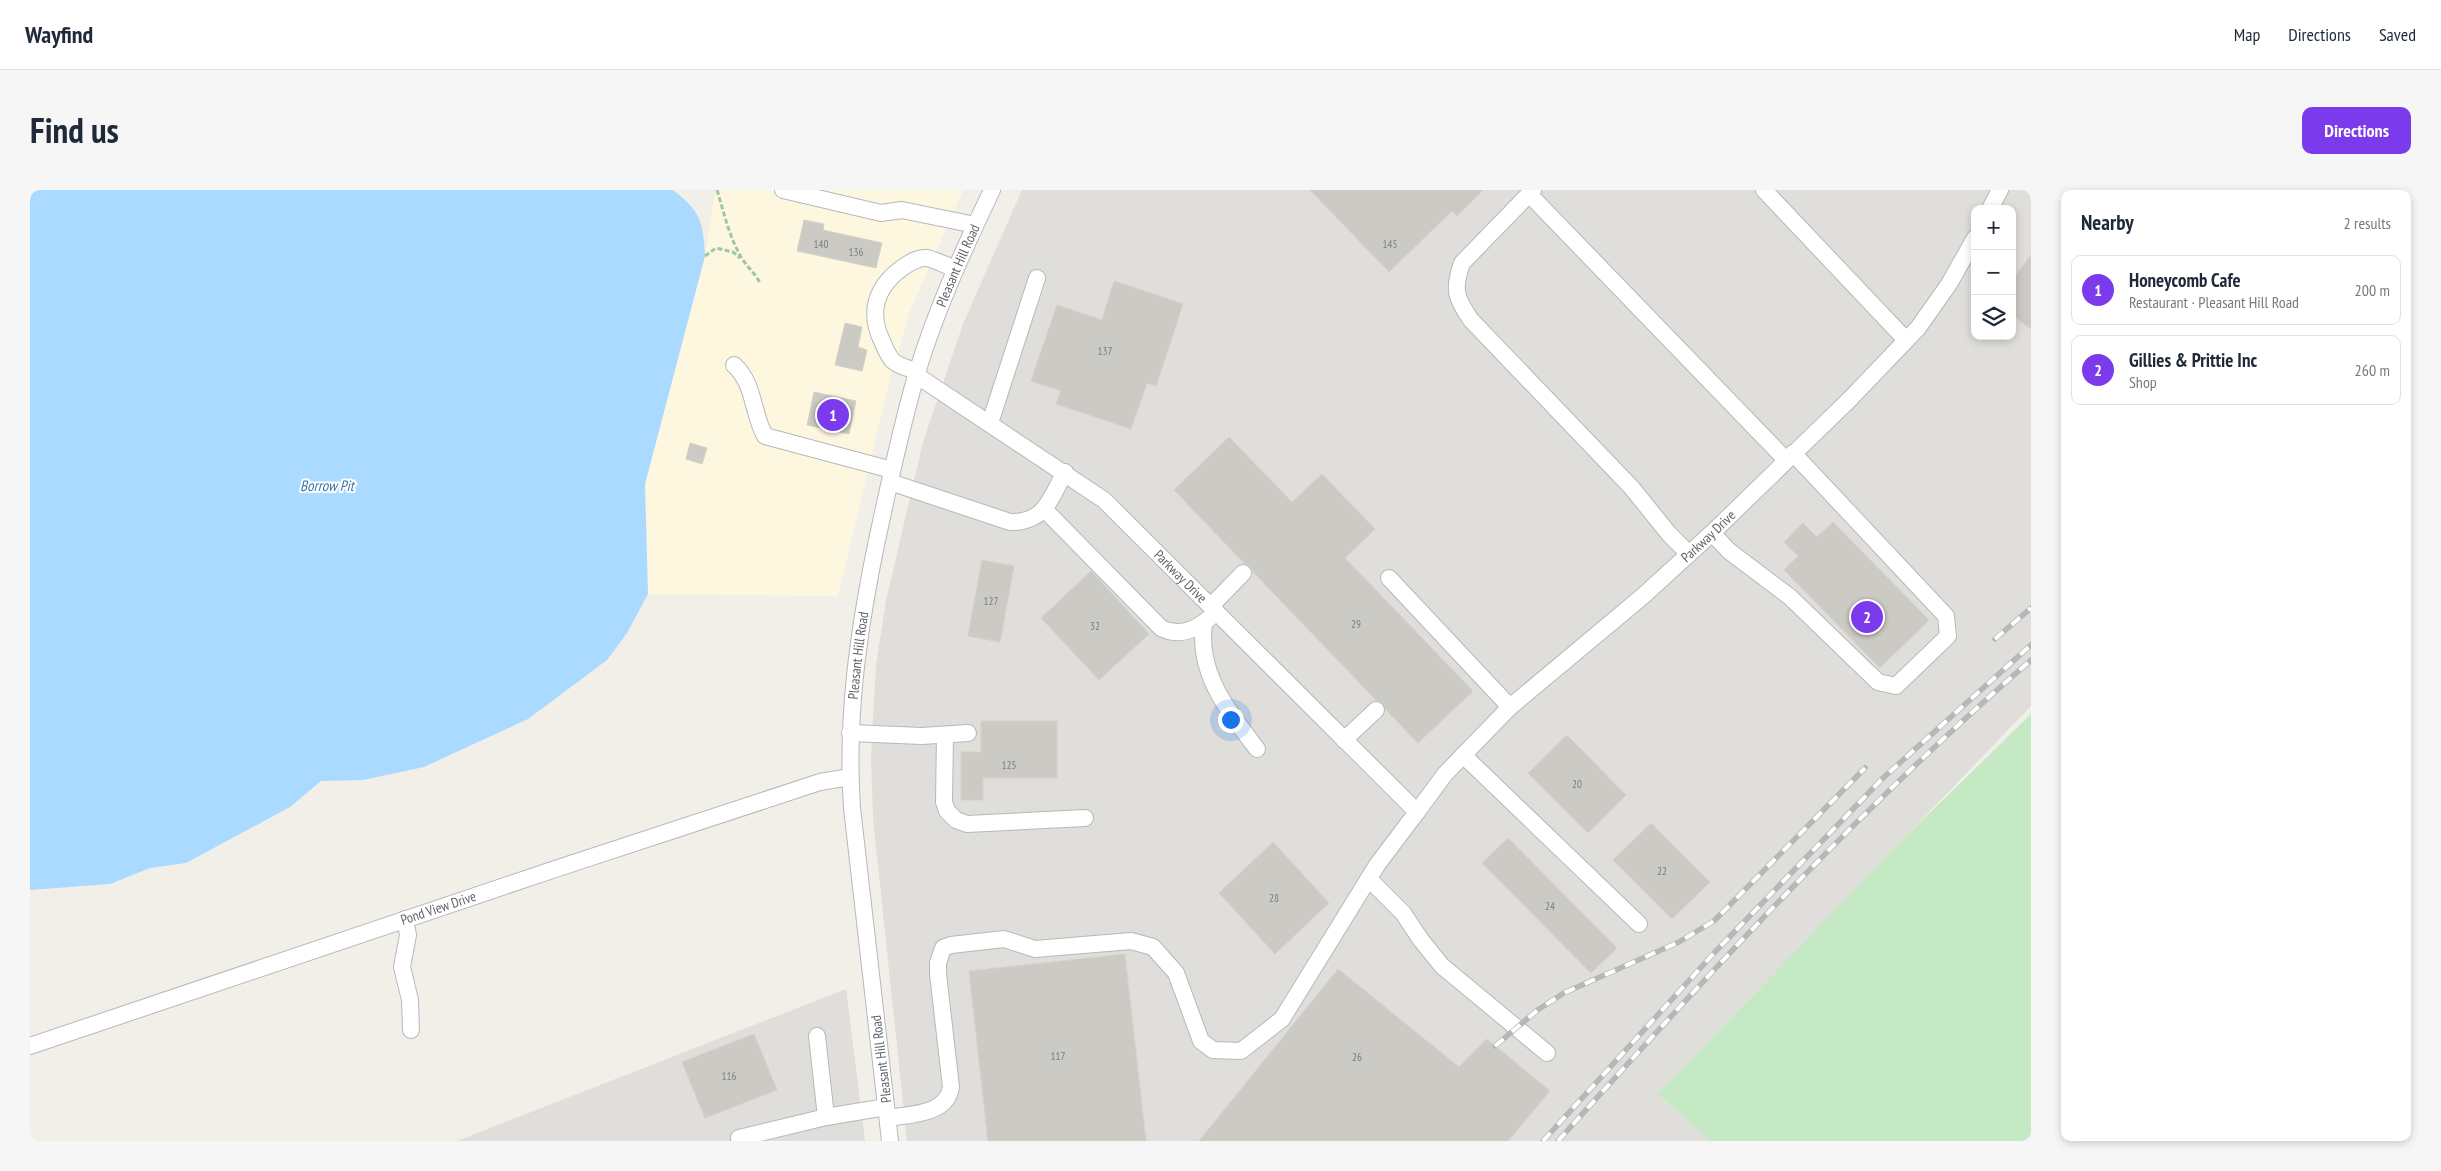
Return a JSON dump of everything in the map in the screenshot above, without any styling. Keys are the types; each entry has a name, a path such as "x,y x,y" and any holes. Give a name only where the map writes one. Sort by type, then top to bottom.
{"street":[{"path":"783,190 881,213 902,210 975,225"},
{"path":"1764,190 1906,340"},
{"path":"1992,205 2000,190"},
{"name":"Pleasant Hill Road","path":"890,1141 850,777 850,733 854,670 870,575 891,476 917,373 956,269 975,225 986,191"},
{"path":"1689,554 1669,534 1632,488 1471,320 1461,305 1456,293 1457,277 1462,262 1531,192 1946,616 1948,636 1896,686 1878,682 1790,598 1729,551 1712,533"},
{"name":"Parkway Drive","path":"887,1113 938,1108 950,1095 951,1087 938,963 943,948 951,945 1004,939 1035,949 1131,941 1140,942 1153,947 1176,973 1201,1041 1213,1050 1241,1051 1258,1040 1282,1019 1377,865 1445,774 1510,706 1614,623 1712,533 1850,400 1906,340 1936,304 1971,245"},
{"name":"Parkway Drive","path":"956,269 927,258 918,260 892,277 878,294 874,311 875,323 886,351 892,360 898,365 917,373 1104,500 1417,812"},
{"path":"990,422 1037,278"},
{"path":"734,365 743,373 747,381 756,418 765,436 891,476 1010,522 1024,522 1032,519 1044,509 1065,472"},
{"path":"1044,509 1156,624 1168,632 1176,632 1204,624"},
{"path":"1243,573 1204,624 1204,658 1208,674 1226,709 1257,749"},
{"path":"1389,578 1510,706"},
{"path":"1344,740 1376,710"},
{"path":"850,733 922,736 968,733"},
{"path":"945,735 944,802 947,811 956,820 976,824 1085,818"},
{"path":"1463,755 1639,924"},
{"name":"Pond View Drive","path":"30,1046 254,968 820,782 850,777"},
{"path":"1366,884 1403,913 1420,940 1442,966 1547,1053"},
{"path":"405,919 408,934 402,967 410,1000 411,1030"},
{"path":"817,1036 826,1117"},
{"path":"739,1138 826,1117 887,1113"}],"path":[{"path":"717,190 732,239 743,260"},
{"path":"705,256 716,248 733,252 754,272 760,283"}],"shaded area":[{"path":"715,190 963,190 910,311 890,378 838,596 648,594 645,484 705,256"},
{"path":"1022,190 2031,190 2031,706 1658,1094 1711,1141 907,1141 873,818 871,756 876,665 886,601 923,442 963,324"},
{"path":"846,989 865,1141 457,1141"}],"green space":[{"path":"2031,714 2031,1141 1711,1141 1658,1094 1902,840"}],"water":[{"name":"Borrow Pit","path":"30,190 673,190 690,205 699,218 705,256 645,484 648,594 627,633 607,660 528,719 424,767 363,780 321,781 290,807 186,863 150,868 110,884 30,890"}],"building":[{"path":"1310,190 1483,190 1457,216 1452,211 1389,272"},
{"path":"804,220 824,224 823,230 882,243 876,268 797,251"},
{"path":"2031,255 2031,329 2016,318 2016,275"},
{"path":"1114,281 1183,304 1156,386 1147,383 1131,429 1056,404 1061,391 1031,381 1057,305 1102,320"},
{"path":"845,323 862,327 858,347 867,350 862,371 835,365"},
{"path":"814,392 856,401 849,434 807,425"},
{"path":"1229,437 1292,502 1322,474 1375,529 1345,558 1473,691 1418,743 1386,710 1383,703 1376,700 1253,572 1250,566 1244,563 1174,490"},
{"path":"690,443 707,448 702,464 686,459"},
{"path":"1833,522 1929,620 1880,668 1784,570 1798,556 1784,542 1803,523 1817,537"},
{"path":"982,560 1014,566 1000,642 968,636"},
{"path":"1091,571 1149,634 1099,680 1041,618"},
{"path":"981,721 1057,721 1057,778 983,778 983,800 961,800 961,752 981,752"},
{"path":"1567,735 1626,795 1588,833 1528,773"},
{"path":"1651,823 1710,882 1672,919 1613,860"},
{"path":"1508,838 1617,948 1591,973 1482,863"},
{"path":"1273,842 1329,903 1275,954 1219,893"},
{"path":"1125,954 1146,1141 988,1141 969,971"},
{"path":"1338,969 1459,1067 1487,1039 1550,1091 1508,1141 1199,1141"},
{"path":"754,1034 777,1090 705,1118 682,1062"}],"railway":[{"path":"1995,639 2031,608"},
{"path":"1543,1141 1715,952 1883,778 2031,645"},
{"path":"1558,1141 1729,954 1846,833 1968,716 2031,660"},
{"path":"1495,1046 1539,1009 1564,993 1679,942 1714,921 1865,768"}],"place":[{"name":"Honeycomb Cafe","path":"833,415"},
{"name":"Gillies & Prittie Inc","path":"1867,617"}]}
